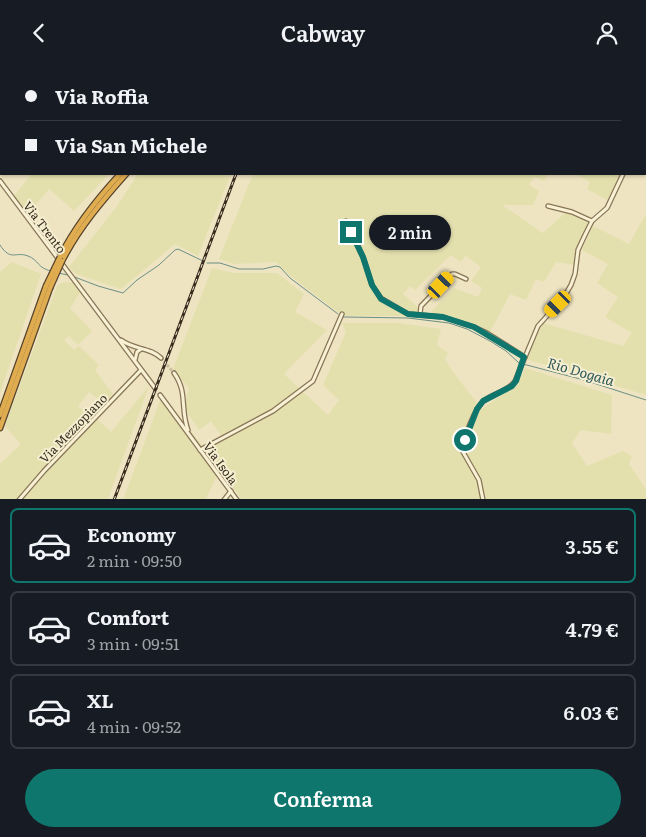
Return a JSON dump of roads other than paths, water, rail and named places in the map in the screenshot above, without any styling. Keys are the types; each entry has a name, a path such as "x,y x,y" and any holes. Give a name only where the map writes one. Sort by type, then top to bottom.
{"highway":[{"path":"0,415 48,287 70,238 90,209 119,175"},
{"path":"61,259 78,233 125,175"},
{"path":"0,428 48,287"}],"street":[{"path":"483,499 479,479 464,456 462,448 474,417 483,401 512,386 538,327 569,289 575,274 578,250 592,221 607,209 623,175"},
{"name":"Via Trento","path":"0,181 115,334"},
{"path":"548,206 572,212 592,221"},
{"path":"346,221 363,257 376,294 386,302 408,314 451,319 474,327 524,359"},
{"path":"420,314 422,306 452,274 455,273 466,279"},
{"path":"200,450 273,411 313,381 342,314"},
{"path":"115,334 126,344 154,352 161,357"},
{"path":"115,334 133,355"},
{"path":"134,347 133,355 135,362 155,388"},
{"path":"133,355 138,350 144,349"},
{"name":"Via Mezzopiano","path":"19,499 141,370"},
{"name":"Via Isola","path":"174,373 181,385 185,422 192,437"},
{"name":"Via Isola","path":"160,395 172,411 178,415 200,450 237,499"},
{"path":"184,404 178,415 181,420 184,416"},
{"path":"224,499 231,491"}],"waterway":[{"name":"Rio Dogaia","path":"0,245 10,255 28,256 46,270 51,271"},
{"name":"Rio Dogaia","path":"72,276 123,293 175,250 178,249 203,261"},
{"name":"Rio Dogaia","path":"207,263 220,263 239,269 280,267 290,278 338,314"},
{"name":"Rio Dogaia","path":"58,273 68,275"},
{"name":"Rio Dogaia","path":"343,317 408,318 449,323 467,329 490,341 506,351 519,363 584,380 646,400"}],"tunnel":[{"path":"161,358 174,373"}],"railway":[{"path":"114,499 236,175"}]}
